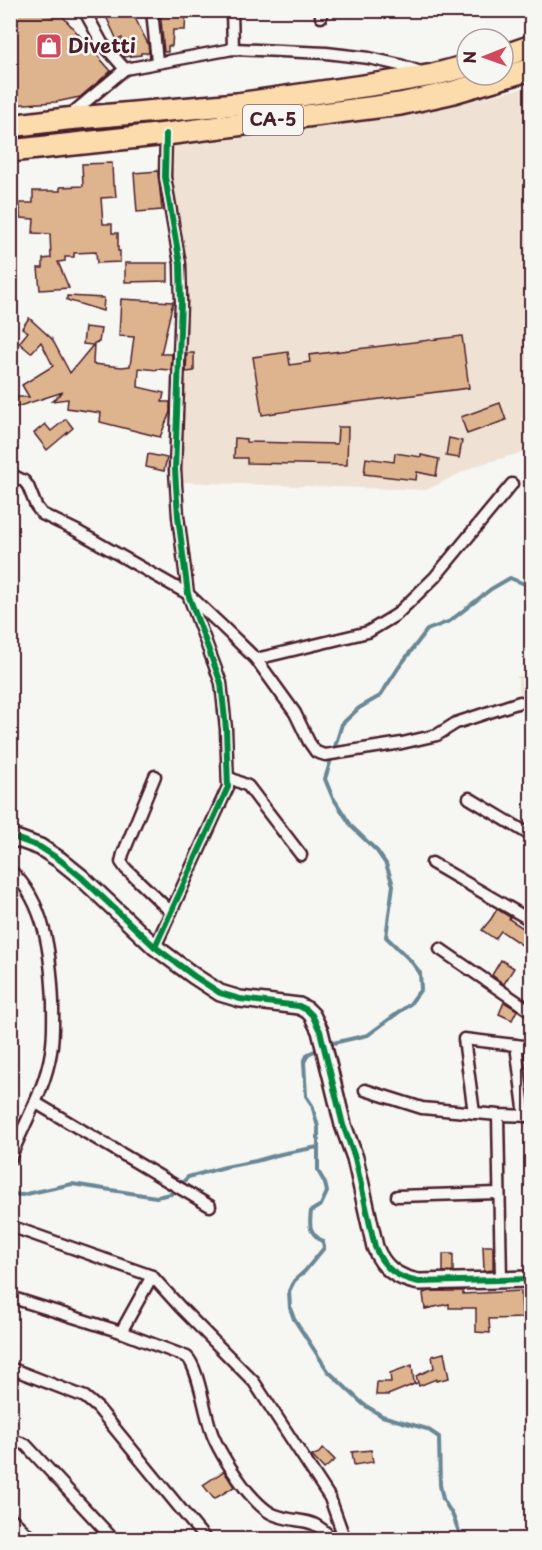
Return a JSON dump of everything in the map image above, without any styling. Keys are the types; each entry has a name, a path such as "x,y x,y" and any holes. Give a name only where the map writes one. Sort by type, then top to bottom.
{"highway":[{"path":"515,52 531,46"},
{"name":"CA-5","path":"10,126 237,104 433,75 455,69"},
{"name":"CA-5","path":"10,151 400,104 450,93 531,69"}],"street":[{"path":"84,10 102,43 125,69"},
{"path":"152,10 157,62"},
{"path":"232,10 233,48"},
{"path":"66,119 125,69 233,48 326,53 369,58 433,75"},
{"path":"155,947 228,787 226,729 221,683 188,594 178,516 175,470 181,302 180,264 165,177 166,134"},
{"path":"10,474 24,481 36,507 42,514 77,531 188,594 256,659 295,713 316,752 325,755 437,735 456,723 520,702"},
{"path":"256,659 368,632 396,615 435,577 512,484"},
{"path":"155,776 122,861 126,869 171,912"},
{"path":"228,777 248,786 301,855"},
{"path":"469,798 531,836"},
{"path":"10,836 40,847 70,868 155,947 220,993 240,999 298,1006 307,1010 320,1031 343,1125 355,1158 375,1247 386,1267 396,1275 419,1282 531,1279"},
{"path":"432,863 531,921"},
{"path":"10,870 22,882 35,905 43,930 50,959 53,1036 51,1053 36,1103 14,1142 10,1159"},
{"path":"440,949 531,1012"},
{"path":"474,1113 464,1039 531,1047"},
{"path":"365,1090 422,1108 528,1116 516,1045"},
{"path":"36,1103 210,1206"},
{"path":"498,1115 501,1280"},
{"path":"397,1196 498,1193"},
{"path":"10,1226 152,1276 254,1382 330,1498 345,1539"},
{"path":"121,1332 152,1276"},
{"path":"10,1297 121,1332 176,1352 190,1360 213,1436 225,1459 248,1492 272,1514 313,1523 333,1539"},
{"path":"10,1368 85,1397 98,1408 206,1539"},
{"path":"10,1439 26,1445 33,1451 114,1539"},
{"path":"10,1517 33,1539"}],"shaded area":[{"path":"531,86 531,450 475,466 426,490 180,482 188,305 172,176 173,144 447,107"},
{"path":"531,675 531,729 525,727 517,676"}],"building":[{"name":"Divetti","path":"21,10 55,16 55,10 57,10 111,71 80,97 56,102 10,105 10,16"},
{"path":"103,10 131,10 148,44 149,53 124,57 122,38 117,40"},
{"path":"160,10 186,10 185,30 173,30 172,46 168,46 168,52 164,52"},
{"path":"112,163 116,197 101,198 103,224 112,224 112,233 118,233 120,262 97,263 96,252 74,253 74,257 65,257 65,261 58,262 69,288 40,290 38,268 43,268 43,259 51,258 50,234 33,233 34,219 20,218 20,203 33,203 33,191 60,191 60,187 83,186 82,164"},
{"path":"158,171 162,210 137,212 134,173"},
{"path":"125,263 168,263 168,281 125,282"},
{"path":"67,296 104,298 103,311 67,300"},
{"path":"121,299 173,302 161,354 172,354 171,370 139,368 138,387 164,393 162,402 170,402 170,412 160,437 100,422 101,413 67,408 68,399 52,401 63,392 10,409 10,397 29,397 22,385 53,366 41,342 31,353 19,343 28,332 22,328 29,318 52,339 70,373 93,345 83,344 85,327 101,329 99,342 94,343 93,364 130,366 134,337 119,336"},
{"path":"462,336 469,388 262,415 253,357 288,352 290,365 310,362 309,355"},
{"path":"187,353 194,353 194,371 186,372"},
{"path":"500,403 506,420 467,434 461,417"},
{"path":"66,419 73,428 47,450 34,433 45,424 51,431"},
{"path":"338,427 348,427 347,465 247,463 247,458 234,458 235,438 246,439 246,442 337,444"},
{"path":"449,438 462,441 459,458 446,456"},
{"path":"395,453 439,459 436,476 417,472 416,480 364,474 366,458 394,462"},
{"path":"148,454 167,458 164,471 146,467"},
{"path":"497,909 531,933 531,951 501,931 495,939 482,930"},
{"path":"501,960 514,968 504,984 492,975"},
{"path":"504,1002 517,1010 512,1020 499,1014"},
{"path":"483,1246 493,1246 493,1270 484,1271"},
{"path":"443,1254 453,1254 453,1271 443,1272"},
{"path":"463,1291 463,1294 521,1291 522,1318 489,1319 490,1333 476,1332 476,1308 449,1308 449,1304 425,1309 423,1293"},
{"path":"444,1353 449,1378 436,1381 436,1379 419,1386 416,1376 434,1368 432,1356"},
{"path":"412,1365 414,1383 417,1383 388,1395 376,1395 377,1382 391,1382 390,1373"},
{"path":"323,1448 335,1460 324,1469 312,1456"},
{"path":"371,1450 373,1462 354,1465 352,1452"},
{"path":"224,1471 234,1487 214,1499 203,1485"}],"waterway":[{"path":"326,1046 368,1035 410,1004 421,989 420,973 386,937 393,885 386,864 377,851 352,827 332,796 325,779 342,724 359,708 380,696 427,630 450,621 491,589 510,578 532,587"},
{"path":"319,1049 308,1054 304,1062 306,1096 312,1105 318,1127 318,1171 327,1192 321,1205 311,1211 310,1225 315,1235 323,1242 324,1248 294,1281 289,1291 290,1308 294,1319 328,1371 363,1404 382,1416 427,1429 439,1437 440,1485 443,1499 453,1516 462,1540"},
{"path":"10,1194 22,1195 72,1184 156,1197 171,1194 188,1177 318,1147"}],"cycle path":[{"path":"155,947 228,787 226,729 221,683 188,594 178,516 175,470 181,302 180,264 165,177 166,134"},
{"path":"10,836 40,847 60,860 155,947 220,993 240,999 299,1006 312,1015 320,1031 343,1125 355,1158 375,1247 382,1261 392,1271 404,1278 419,1282 532,1279"}],"place":[{"name":"Divetti","path":"49,46"}]}
